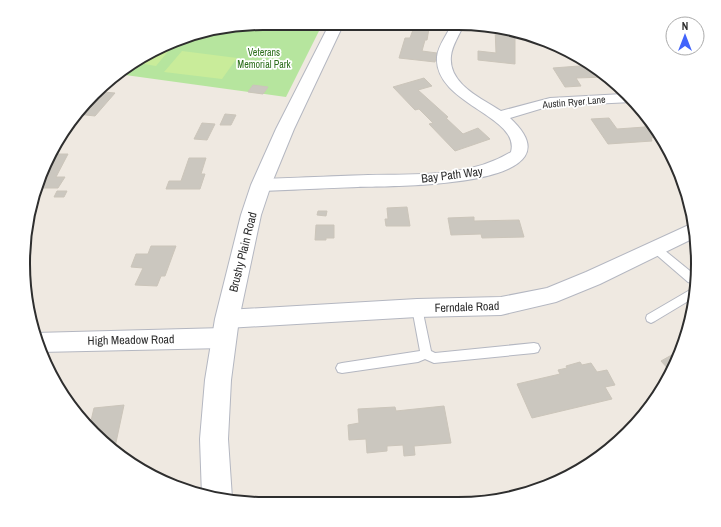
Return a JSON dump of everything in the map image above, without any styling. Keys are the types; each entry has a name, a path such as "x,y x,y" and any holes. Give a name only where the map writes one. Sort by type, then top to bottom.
{"main road":[{"name":"Brushy Plain Road","path":"216,492 214,439 218,380 225,328 251,215 261,185 285,129 334,30"}],"street":[{"name":"Bay Path Way","path":"261,185 424,179 464,176 493,169 507,163 518,155 520,143 514,131 498,117 461,92 450,82 445,69 444,56 455,30"},
{"name":"Austin Ryer Lane","path":"498,117 528,107 550,102 623,98"},
{"name":"Ferndale Road","path":"225,328 417,308 501,306 549,296 593,278 689,232"},
{"name":"High Meadow Road","path":"43,342 225,328"}],"lane":[{"path":"655,248 691,278"},
{"path":"651,318 689,295"},
{"path":"417,308 426,354"},
{"path":"342,368 418,357 426,354 434,358 534,348"}],"green space":[{"name":"Veterans Memorial Park","path":"248,30 320,30 286,97 125,75 160,54 188,42 218,34"},
{"path":"169,50 156,66 143,64"},
{"path":"182,51 237,58 222,79 164,72"}],"building":[{"path":"413,30 429,30 427,40 425,40 422,51 437,53 435,62 399,58 405,38 410,38"},
{"path":"495,33 515,37 515,64 478,60 478,51 496,53"},
{"path":"582,66 599,77 576,78 581,86 565,87 553,68"},
{"path":"424,78 432,86 418,90 448,117 446,118 463,134 478,128 490,139 455,151 429,124 433,123 419,109 415,110 393,87"},
{"path":"253,85 268,87 263,94 248,92"},
{"path":"105,92 115,93 95,116 84,115 98,98"},
{"path":"225,114 236,115 231,125 220,125"},
{"path":"609,118 617,129 645,127 646,125 654,138 651,138 652,141 608,144 591,119"},
{"path":"202,123 215,124 207,140 194,139"},
{"path":"57,154 68,154 56,177 65,177 58,188 42,188"},
{"path":"189,158 206,158 201,174 205,174 200,189 166,189 169,181 181,181"},
{"path":"57,191 67,191 64,197 54,197"},
{"path":"407,207 410,226 386,226 385,219 388,219 387,208"},
{"path":"318,211 327,211 326,216 317,215"},
{"path":"474,217 474,221 519,220 524,237 482,238 481,234 451,235 448,218"},
{"path":"316,225 334,225 334,238 315,240"},
{"path":"151,246 176,246 165,276 161,276 157,286 135,285 143,268 131,267 136,254 148,254"},
{"path":"672,355 667,367 661,361"},
{"path":"580,362 582,365 591,363 597,372 607,370 615,385 605,387 612,399 532,418 517,384 560,374 558,370"},
{"path":"124,405 116,444 98,429 91,421 94,408"},
{"path":"444,406 451,443 414,446 415,455 404,456 403,445 387,446 387,451 367,453 366,439 349,440 348,425 359,423 358,409 395,407 396,411"}]}
